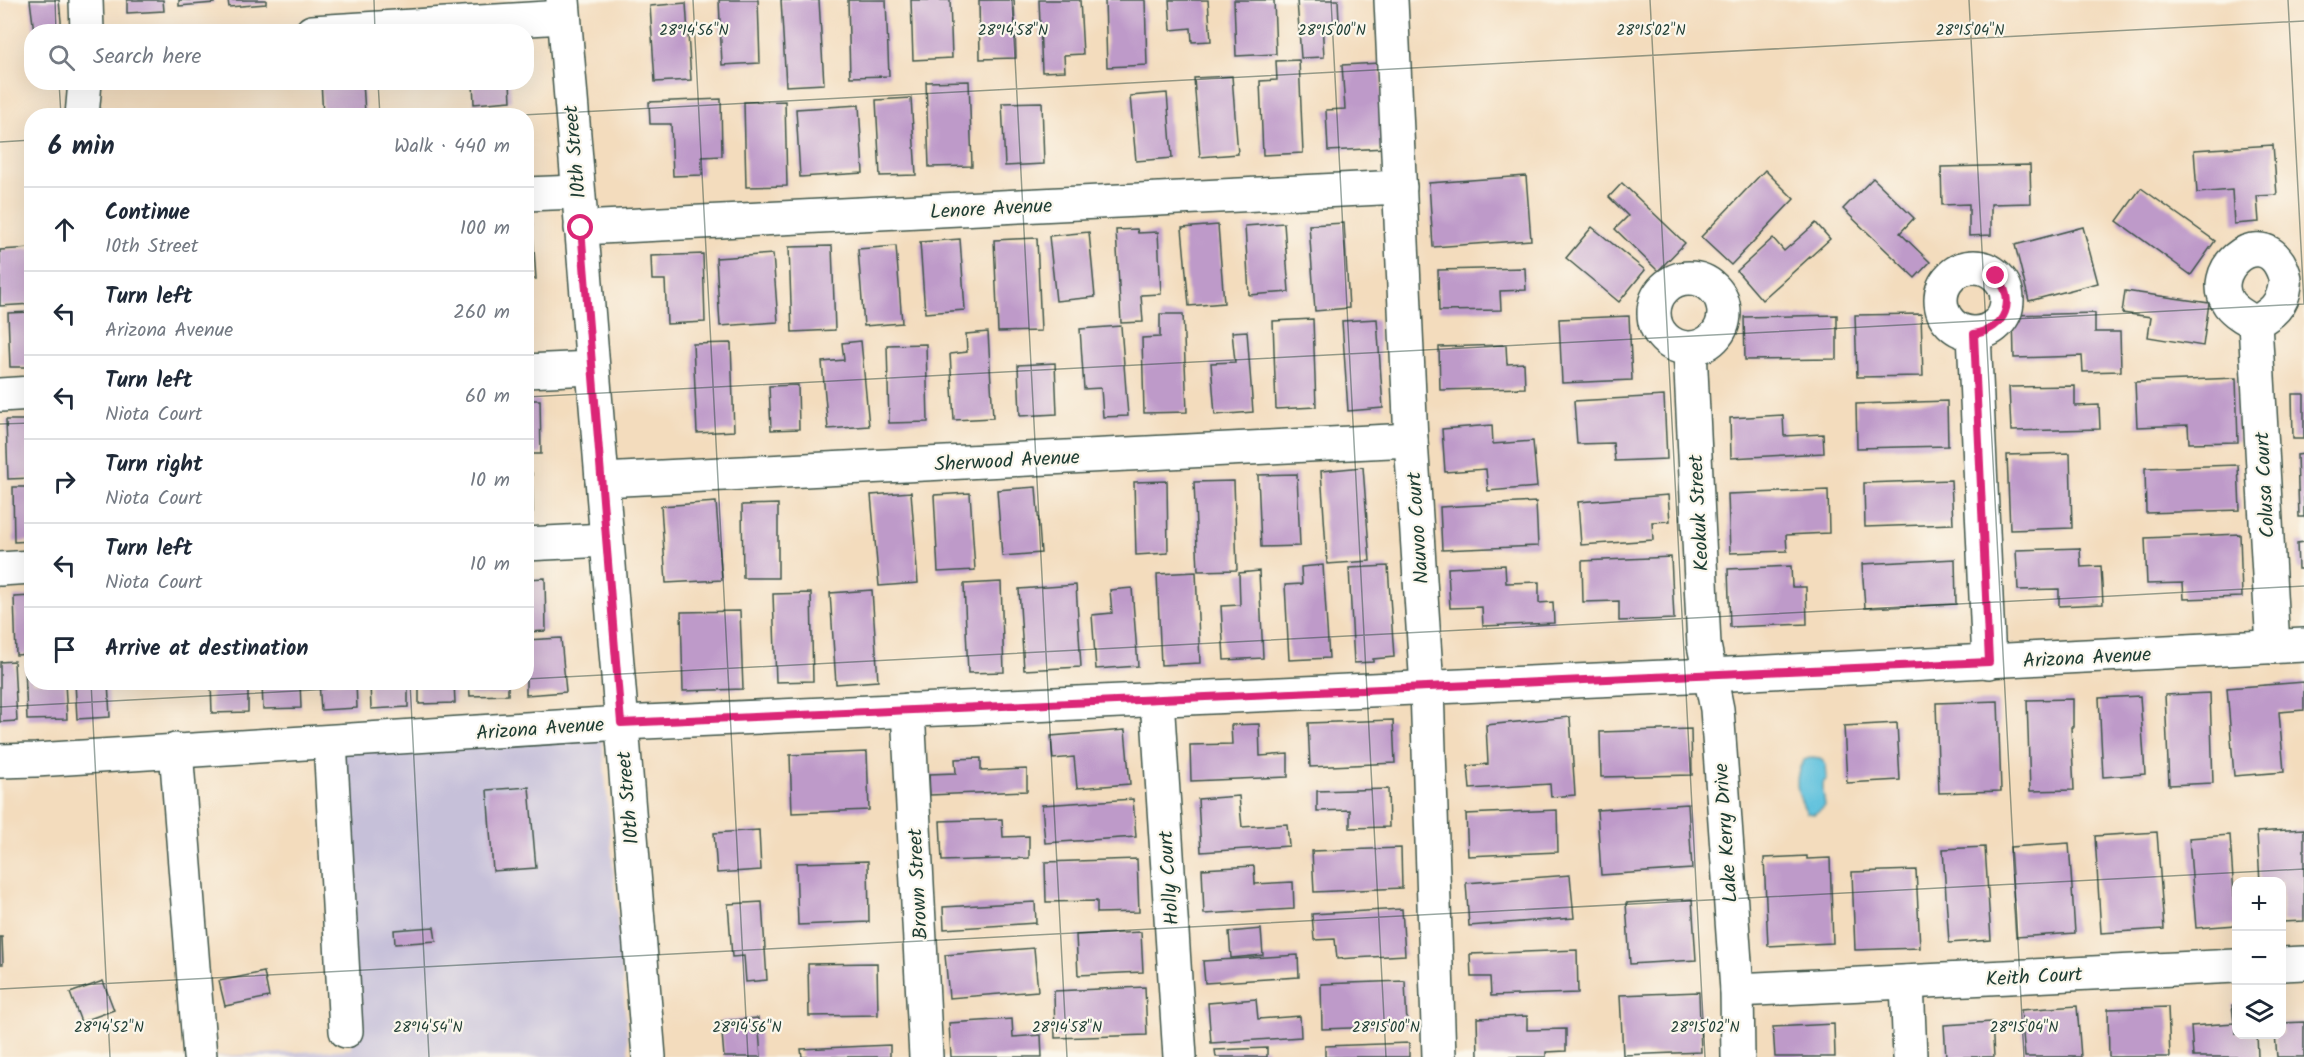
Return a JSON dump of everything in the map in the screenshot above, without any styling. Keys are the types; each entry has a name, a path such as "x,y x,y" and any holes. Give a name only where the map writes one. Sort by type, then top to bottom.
{"street":[{"path":"86,0 87,24"},
{"name":"Nauvoo Court","path":"1391,0 1412,440 1427,688 1439,1057"},
{"path":"399,24 563,9"},
{"name":"10th Street","path":"563,9 649,1057"},
{"path":"83,108 84,90"},
{"name":"Lenore Avenue","path":"581,228 1401,187"},
{"path":"534,194 577,192"},
{"name":"Colusa Court","path":"2255,323 2288,646"},
{"path":"1974,334 1989,662"},
{"name":"Keokuk Street","path":"1690,349 1704,645 1710,675"},
{"path":"534,371 592,368"},
{"path":"0,395 24,394"},
{"name":"Sherwood Avenue","path":"602,480 1412,440"},
{"path":"534,544 606,540"},
{"path":"0,569 24,568"},
{"name":"Arizona Avenue","path":"0,760 36,760 621,723 1710,675 2288,646"},
{"name":"Lake Kerry Drive","path":"1710,675 1717,709 1737,990 1738,1057"},
{"name":"Holly Court","path":"1157,699 1180,1057"},
{"name":"Brown Street","path":"908,710 926,1057"},
{"path":"330,742 346,1031"},
{"path":"176,750 200,1057"},
{"path":"2286,964 2304,963"},
{"name":"Keith Court","path":"1907,982 2232,966"},
{"path":"1737,990 1907,982 1910,1057"}],"shaded area":[{"path":"602,739 629,1057 203,1057 351,1049 340,745"}],"water":[{"path":"1812,757 1820,758 1826,765 1827,778 1823,783 1825,806 1814,814 1807,813 1797,786 1800,767 1804,760"}],"building":[{"path":"30,0 59,0 61,24 33,24"},
{"path":"127,0 163,0 164,11 127,13"},
{"path":"179,0 213,0 214,3 179,6"},
{"path":"228,0 266,0 266,4 229,7"},
{"path":"719,0 758,0 760,63 722,65"},
{"path":"781,0 819,0 824,84 786,86"},
{"path":"848,0 886,0 889,76 850,77"},
{"path":"911,0 950,0 952,58 913,60"},
{"path":"979,0 1014,0 1016,58 980,59"},
{"path":"1039,0 1080,0 1083,54 1064,55 1065,71 1042,72"},
{"path":"1105,0 1145,0 1147,65 1107,67"},
{"path":"1169,0 1208,0 1211,41 1192,42 1191,28 1171,30"},
{"path":"1234,0 1274,0 1276,54 1236,56"},
{"path":"1297,0 1338,0 1339,22 1322,23 1324,57 1301,58"},
{"path":"686,3 691,80 655,82 650,6"},
{"path":"1299,60 1303,153 1263,155 1260,81 1277,80 1276,61"},
{"path":"1380,63 1385,148 1328,151 1326,110 1345,109 1342,65"},
{"path":"1232,76 1238,154 1200,157 1194,78"},
{"path":"969,81 972,166 929,167 926,82"},
{"path":"321,90 364,90 365,108 323,108"},
{"path":"473,90 510,90 511,101 474,104"},
{"path":"1167,93 1172,158 1136,161 1130,96"},
{"path":"911,98 916,175 880,176 876,100"},
{"path":"721,99 722,156 702,157 702,175 673,176 671,124 650,124 649,102"},
{"path":"785,101 787,186 746,187 744,102"},
{"path":"1042,102 1044,164 1005,166 1002,103"},
{"path":"859,105 863,173 800,177 796,109"},
{"path":"2273,145 2277,195 2257,196 2259,222 2234,224 2232,190 2197,193 2194,150"},
{"path":"2030,165 2031,203 1991,204 1991,235 1969,236 1969,204 1942,205 1941,167"},
{"path":"1765,170 1794,199 1731,265 1701,237"},
{"path":"1526,176 1531,240 1433,247 1429,183"},
{"path":"1873,178 1914,218 1900,233 1930,262 1915,278 1843,209"},
{"path":"1622,183 1685,243 1658,271 1615,229 1628,216 1609,197"},
{"path":"2141,188 2215,241 2191,275 2117,221"},
{"path":"1284,223 1289,292 1249,295 1245,226"},
{"path":"1344,223 1349,308 1315,311 1309,225"},
{"path":"1816,223 1830,239 1762,300 1737,271 1773,238 1784,251"},
{"path":"1218,225 1224,303 1189,306 1182,228"},
{"path":"1592,227 1645,270 1619,302 1566,258"},
{"path":"2083,227 2098,283 2029,301 2015,245"},
{"path":"1137,229 1138,233 1158,232 1161,294 1141,295 1143,322 1121,323 1116,230"},
{"path":"1089,232 1095,297 1056,301 1049,236"},
{"path":"1037,238 1041,331 998,332 994,240"},
{"path":"960,239 965,310 925,313 920,242"},
{"path":"832,246 835,330 792,332 789,247"},
{"path":"896,246 902,323 864,326 858,249"},
{"path":"24,248 24,304 0,306 0,250"},
{"path":"534,249 536,279 534,279"},
{"path":"703,254 705,322 667,324 665,280 652,280 651,256"},
{"path":"773,254 778,322 720,326 716,258"},
{"path":"1525,268 1526,290 1500,291 1501,310 1439,311 1438,270"},
{"path":"2125,291 2209,303 2203,346 2148,337 2151,317 2122,313"},
{"path":"24,312 24,367 10,367 8,313"},
{"path":"2095,313 2095,332 2120,332 2121,371 2083,372 2082,356 2014,358 2013,315"},
{"path":"1160,314 1183,314 1187,412 1144,413 1142,338 1160,337"},
{"path":"1921,314 1923,376 1857,377 1855,315"},
{"path":"1837,315 1837,359 1745,360 1744,317"},
{"path":"1629,316 1632,380 1562,383 1559,319"},
{"path":"1313,319 1316,407 1276,409 1273,321"},
{"path":"1377,319 1383,408 1348,411 1342,321"},
{"path":"1121,326 1128,416 1103,417 1101,388 1084,389 1080,329"},
{"path":"1247,331 1253,412 1215,415 1211,363 1235,362 1232,332"},
{"path":"988,332 993,418 954,420 950,354 967,352 966,334"},
{"path":"861,341 869,426 828,429 822,362 844,360 842,343"},
{"path":"731,343 734,431 697,433 693,344"},
{"path":"926,344 928,422 889,423 887,345"},
{"path":"1506,345 1507,364 1524,363 1525,388 1440,390 1439,347"},
{"path":"1055,363 1057,414 1020,416 1018,365"},
{"path":"2236,378 2238,442 2189,443 2188,425 2137,427 2135,382"},
{"path":"798,385 799,429 771,430 769,386"},
{"path":"2075,386 2075,406 2099,405 2100,429 2011,431 2009,387"},
{"path":"2292,394 2304,394 2304,439 2293,439"},
{"path":"1664,396 1667,459 1615,461 1613,443 1577,444 1574,401"},
{"path":"534,400 540,400 541,454 534,454"},
{"path":"1947,401 1948,446 1857,448 1856,404"},
{"path":"1783,415 1784,436 1823,434 1824,453 1731,458 1730,418"},
{"path":"6,420 24,420 24,478 8,479"},
{"path":"1492,425 1493,444 1533,441 1537,487 1488,491 1486,469 1445,472 1442,429"},
{"path":"2070,453 2072,528 2010,530 2007,455"},
{"path":"2304,454 2304,517 2299,517 2297,455"},
{"path":"2238,465 2240,510 2146,513 2145,468"},
{"path":"1363,467 1370,561 1327,564 1321,471"},
{"path":"1297,474 1300,546 1261,547 1258,475"},
{"path":"1951,480 1953,524 1865,527 1864,483"},
{"path":"1167,481 1168,553 1136,555 1134,482"},
{"path":"1234,481 1237,570 1198,571 1194,482"},
{"path":"13,487 24,487 24,541 14,542"},
{"path":"1036,487 1041,553 1002,556 997,490"},
{"path":"1828,490 1829,533 1786,535 1787,551 1730,553 1728,494"},
{"path":"911,492 918,583 879,586 871,495"},
{"path":"970,493 975,570 938,572 934,495"},
{"path":"1668,495 1670,521 1652,522 1653,540 1581,545 1578,502"},
{"path":"716,502 722,580 666,583 661,506"},
{"path":"1536,502 1538,546 1442,550 1440,507"},
{"path":"778,504 778,578 743,578 742,505"},
{"path":"2240,534 2242,597 2184,599 2183,583 2147,584 2145,538"},
{"path":"2304,542 2304,569 2298,569 2297,543"},
{"path":"2080,548 2081,567 2101,566 2103,604 2059,606 2059,589 2018,590 2016,550"},
{"path":"1671,557 1674,619 1619,621 1619,601 1583,602 1582,561"},
{"path":"1955,559 1956,604 1865,608 1862,564"},
{"path":"1323,565 1329,658 1289,660 1285,585 1302,584 1301,567"},
{"path":"1505,565 1506,583 1539,582 1539,603 1553,602 1554,623 1483,626 1482,607 1450,608 1448,568"},
{"path":"1388,566 1394,657 1373,659 1373,662 1354,663 1349,568"},
{"path":"1791,566 1792,587 1806,587 1807,624 1730,627 1728,569"},
{"path":"1259,571 1263,658 1224,660 1221,606 1240,605 1239,573"},
{"path":"1196,572 1200,663 1161,665 1157,574"},
{"path":"545,578 546,631 534,632 534,579"},
{"path":"1001,582 1004,672 968,673 964,584"},
{"path":"1076,585 1081,667 1024,670 1019,589"},
{"path":"1132,588 1138,666 1096,669 1092,615 1112,613 1110,590"},
{"path":"872,590 878,681 836,684 830,593"},
{"path":"811,593 813,681 776,682 773,594"},
{"path":"24,596 24,654 16,655 14,597"},
{"path":"740,611 743,689 683,691 681,612"},
{"path":"561,638 566,692 526,695 526,690 534,690 534,640"},
{"path":"14,661 17,721 0,722 0,662"},
{"path":"2304,682 2304,710 2279,712 2284,772 2234,776 2227,688"},
{"path":"26,690 65,690 67,719 27,720"},
{"path":"75,690 108,690 110,717 77,719"},
{"path":"211,690 248,690 248,712 212,713"},
{"path":"262,690 300,690 301,708 263,709"},
{"path":"320,690 356,690 357,708 321,710"},
{"path":"370,690 408,690 408,707 371,709"},
{"path":"419,690 454,690 455,703 419,704"},
{"path":"470,690 508,690 508,695 470,696"},
{"path":"2210,693 2213,783 2169,785 2165,695"},
{"path":"2140,696 2145,774 2103,777 2099,698"},
{"path":"2073,699 2073,727 2071,727 2074,790 2030,791 2027,700"},
{"path":"1998,701 2001,791 1939,793 1936,703"},
{"path":"1570,717 1575,795 1551,797 1550,784 1470,789 1468,766 1488,764 1486,725"},
{"path":"1393,720 1395,763 1310,767 1308,723"},
{"path":"1897,723 1900,780 1847,783 1844,726"},
{"path":"1259,724 1260,756 1288,754 1288,777 1191,781 1190,745 1232,744 1231,725"},
{"path":"1691,729 1692,775 1601,777 1600,732"},
{"path":"1125,730 1130,784 1077,788 1074,757 1053,759 1051,736"},
{"path":"867,752 869,810 792,813 790,755"},
{"path":"981,758 981,771 1027,769 1027,791 930,795 929,774 956,773 955,759"},
{"path":"529,787 536,868 493,871 487,790"},
{"path":"1388,789 1389,827 1350,828 1350,810 1317,811 1317,791"},
{"path":"1239,796 1242,827 1287,824 1289,846 1201,852 1198,799"},
{"path":"1133,799 1136,837 1045,843 1042,805"},
{"path":"1688,804 1692,869 1601,875 1597,810"},
{"path":"1557,810 1558,852 1468,856 1466,814"},
{"path":"1002,819 1003,837 1029,836 1029,858 942,861 940,821"},
{"path":"2304,829 2304,921 2286,922 2286,877 2260,877 2257,832"},
{"path":"759,830 761,870 717,873 714,833"},
{"path":"2157,832 2164,929 2101,933 2095,836"},
{"path":"2230,835 2233,877 2232,925 2196,928 2189,838"},
{"path":"2069,843 2075,933 2016,937 2010,847"},
{"path":"1985,847 1991,940 1949,943 1943,849"},
{"path":"1401,848 1402,888 1314,892 1312,851"},
{"path":"1807,856 1807,859 1830,858 1833,943 1768,946 1764,858"},
{"path":"1137,859 1139,912 1097,913 1097,901 1046,902 1045,862"},
{"path":"868,861 869,922 798,925 796,863"},
{"path":"1254,866 1255,884 1293,882 1294,909 1204,914 1202,869"},
{"path":"1916,870 1920,948 1855,950 1852,872"},
{"path":"1570,875 1574,918 1469,926 1466,883"},
{"path":"1692,899 1696,960 1630,964 1626,903"},
{"path":"762,902 767,980 746,982 744,956 732,957 728,904"},
{"path":"1035,902 1036,923 944,929 943,907"},
{"path":"1402,909 1405,955 1337,959 1335,939 1314,940 1312,914"},
{"path":"434,927 436,941 395,944 394,930"},
{"path":"1261,929 1263,955 1231,958 1229,932"},
{"path":"1141,932 1143,972 1078,975 1076,935"},
{"path":"0,937 2,937 3,964 0,964"},
{"path":"1034,948 1038,991 949,998 945,955"},
{"path":"1577,950 1578,993 1491,996 1490,977 1471,977 1470,954"},
{"path":"1298,955 1299,977 1205,983 1203,961"},
{"path":"877,963 878,1015 809,1016 808,964"},
{"path":"264,972 269,997 225,1006 219,981"},
{"path":"103,981 114,1010 81,1022 70,993"},
{"path":"1405,981 1407,1026 1322,1029 1321,984"},
{"path":"1145,987 1147,1035 1055,1038 1054,991"},
{"path":"1699,992 1701,1052 1623,1055 1620,995"},
{"path":"1256,999 1258,1019 1300,1016 1301,1037 1211,1043 1208,1003"},
{"path":"2077,1006 2081,1057 2025,1057 2021,1010"},
{"path":"2168,1007 2170,1057 2109,1057 2108,1009"},
{"path":"1527,1016 1527,1030 1566,1029 1566,1051 1546,1052 1546,1057 1478,1057 1477,1018"},
{"path":"758,1018 761,1057 724,1057 721,1021"},
{"path":"1012,1019 1013,1037 1041,1035 1042,1057 951,1057 949,1023"},
{"path":"1992,1022 1994,1057 1946,1057 1944,1025"},
{"path":"2304,1022 2304,1057 2277,1057 2275,1039 2286,1039 2286,1023"},
{"path":"2232,1023 2232,1039 2257,1039 2258,1057 2193,1057 2191,1026"},
{"path":"1834,1024 1835,1057 1775,1057 1773,1027"},
{"path":"1409,1043 1409,1057 1325,1057 1325,1046"},
{"path":"890,1045 890,1057 802,1057 801,1049"},
{"path":"1267,1048 1267,1057 1216,1057 1215,1050"}],"route":[{"path":"581,228 621,723 1989,662 1974,334 1985,332 1995,326 2006,307 2007,295 2003,284 1996,276"}]}
